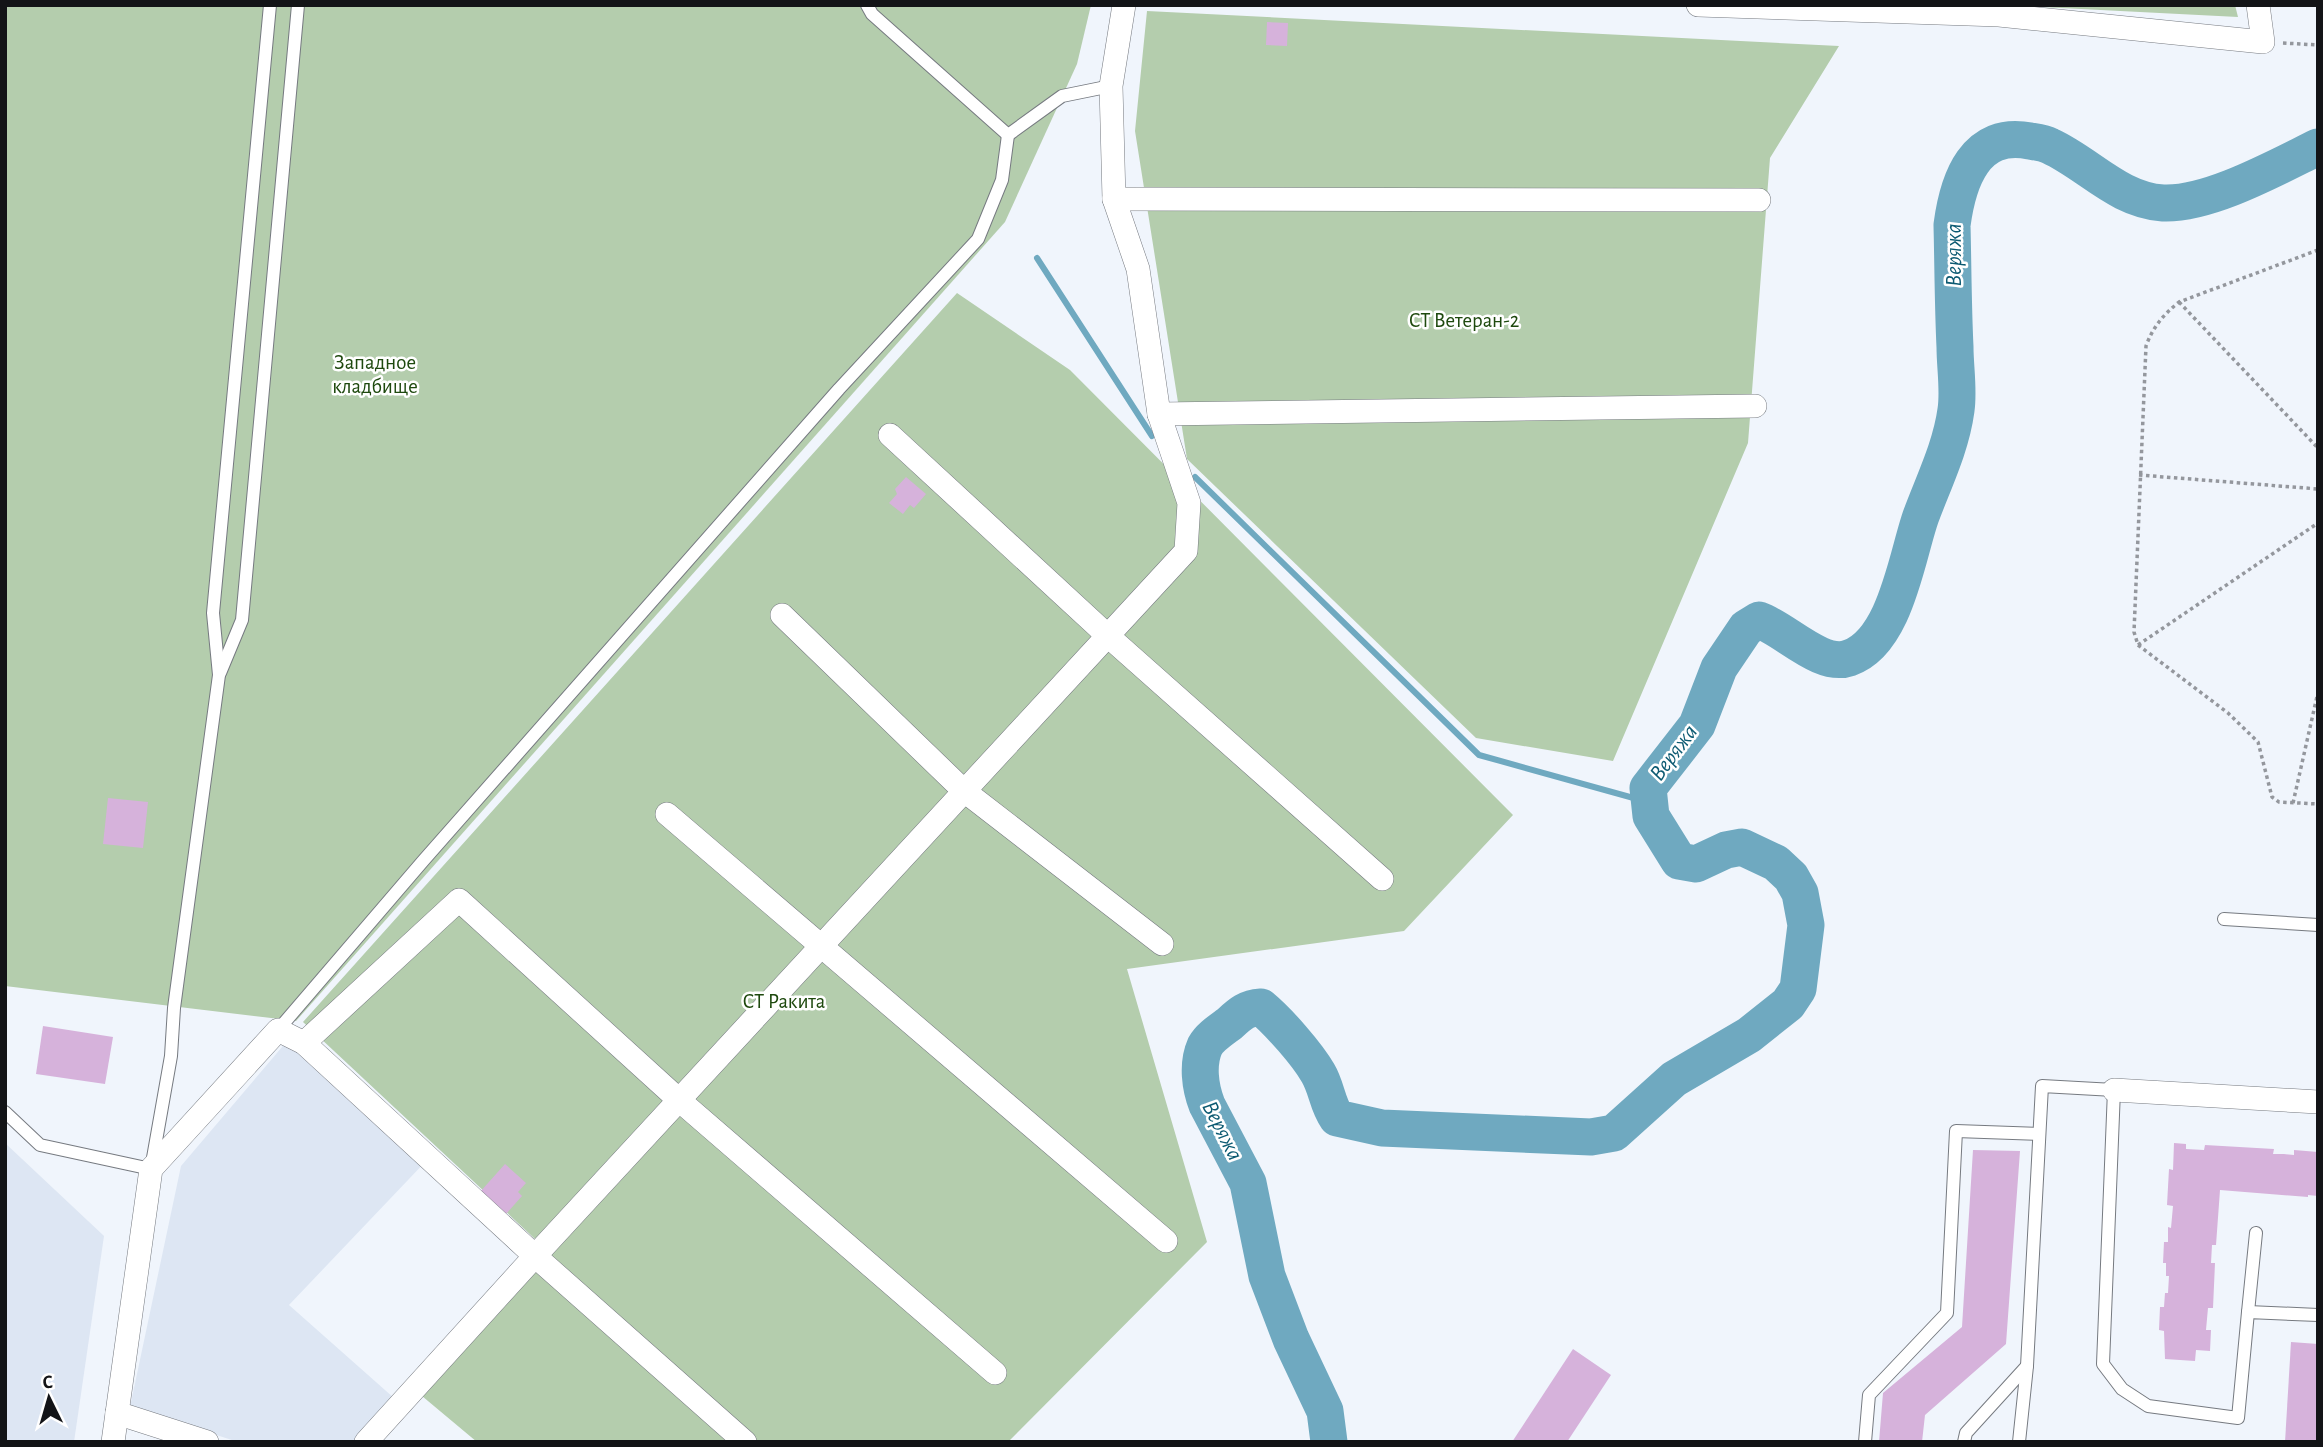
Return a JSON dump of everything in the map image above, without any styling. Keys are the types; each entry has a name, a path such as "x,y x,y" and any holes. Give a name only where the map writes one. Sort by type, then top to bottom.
{"street":[{"path":"366,1442 963,790 1186,551 1189,503 1159,414 1138,270 1114,199 1111,86 1124,5"},
{"path":"1698,5 1999,15 2263,42 2258,5"},
{"path":"1114,199 1759,200"},
{"path":"1159,414 1755,406"},
{"path":"890,435 1108,636 1382,879"},
{"path":"782,615 963,790 1162,944"},
{"path":"667,814 1166,1241"},
{"path":"304,1043 458,900 680,1100 995,1373"},
{"path":"113,1442 151,1169 278,1030 304,1043 535,1256 745,1442"},
{"path":"2114,1090 2318,1102"},
{"path":"117,1413 207,1442"}],"lane":[{"path":"5,1112 40,1145 151,1169 171,1056 174,1008 219,675 213,613 270,5"},
{"path":"219,675 242,620 298,5"},
{"path":"867,5 872,14 1008,135"},
{"path":"278,1030 423,860 839,388 978,239 1002,180 1008,135 1062,96 1111,86"},
{"path":"2224,919 2318,925"},
{"path":"2020,1442 2027,1366 2042,1086 2114,1090 2103,1364 2122,1389 2148,1406 2238,1418 2256,1233"},
{"path":"1865,1442 1869,1395 1947,1313 1956,1131 2039,1134"},
{"path":"2248,1312 2318,1315"},
{"path":"1965,1442 1966,1433 2027,1366"}],"path":[{"path":"2263,42 2318,46"},
{"path":"2318,250 2179,302 2155,326 2146,346 2138,475 2134,632 2138,645 2228,713 2258,742 2272,796 2278,802 2318,804"},
{"path":"2179,302 2318,448"},
{"path":"2138,475 2318,489"},
{"path":"2138,645 2318,523"},
{"path":"2293,803 2318,692"}],"shaded area":[{"path":"288,1040 428,1159 289,1305 394,1398 355,1442 238,1442 130,1407 181,1166"},
{"path":"5,1143 104,1236 74,1442 5,1442"}],"green space":[{"name":"Западное кладбище","path":"5,5 1091,5 1077,64 1005,222 296,1021 5,986"},
{"path":"2004,5 2235,5 2238,17"},
{"name":"СТ Ветеран-2","path":"1147,11 1839,46 1770,158 1748,443 1613,761 1476,738 1187,459 1135,131"},
{"name":"СТ Ракита","path":"957,293 1070,370 1513,815 1404,931 1127,969 1207,1242 1008,1442 477,1442 422,1396 550,1253 303,1022"}],"building":[{"path":"1267,22 1288,23 1287,46 1266,45"},
{"path":"906,477 926,494 914,508 910,505 903,514 889,503 897,494 895,489"},
{"path":"108,798 148,802 143,848 103,844"},
{"path":"43,1026 113,1037 105,1084 36,1074"},
{"path":"2174,1143 2186,1144 2186,1149 2204,1150 2205,1145 2274,1149 2273,1154 2294,1155 2294,1150 2318,1152 2318,1196 2220,1190 2216,1245 2212,1245 2211,1263 2215,1263 2213,1308 2208,1308 2206,1330 2211,1330 2210,1351 2196,1350 2195,1361 2165,1359 2164,1331 2159,1330 2160,1307 2164,1307 2165,1293 2168,1293 2169,1276 2166,1276 2166,1263 2163,1263 2164,1242 2168,1242 2168,1227 2171,1228 2173,1206 2167,1205"},
{"path":"1973,1150 2020,1151 2006,1344 1925,1415 1922,1442 1879,1442 1883,1393 1962,1327"},
{"path":"505,1164 526,1183 518,1192 522,1196 505,1215 480,1192"},
{"path":"2291,1342 2318,1344 2318,1442 2285,1442"},
{"path":"1573,1349 1611,1375 1567,1442 1512,1442"}],"waterway":[{"name":"Веряжа","path":"1329,1442 1325,1411 1291,1339 1267,1276 1248,1183 1207,1105 1200,1068 1207,1043 1244,1012 1261,1007 1292,1038 1313,1065 1337,1118 1382,1128 1591,1137 1614,1133 1674,1079 1749,1035 1788,1004 1798,989 1806,925 1800,893 1791,877 1776,863 1742,847 1726,850 1696,864 1679,861 1651,816 1648,788 1697,725 1719,668 1746,628 1759,620 1815,653 1838,660 1849,658 1865,649 1878,635 1889,616 1954,424 1957,395 1952,225 1959,191 1973,162 1995,143 2011,140 2040,143 2064,153 2132,195 2163,203 2201,198 2221,191 2318,147"},
{"path":"1037,258 1152,436"},
{"path":"1195,477 1479,755 1648,802"}]}
